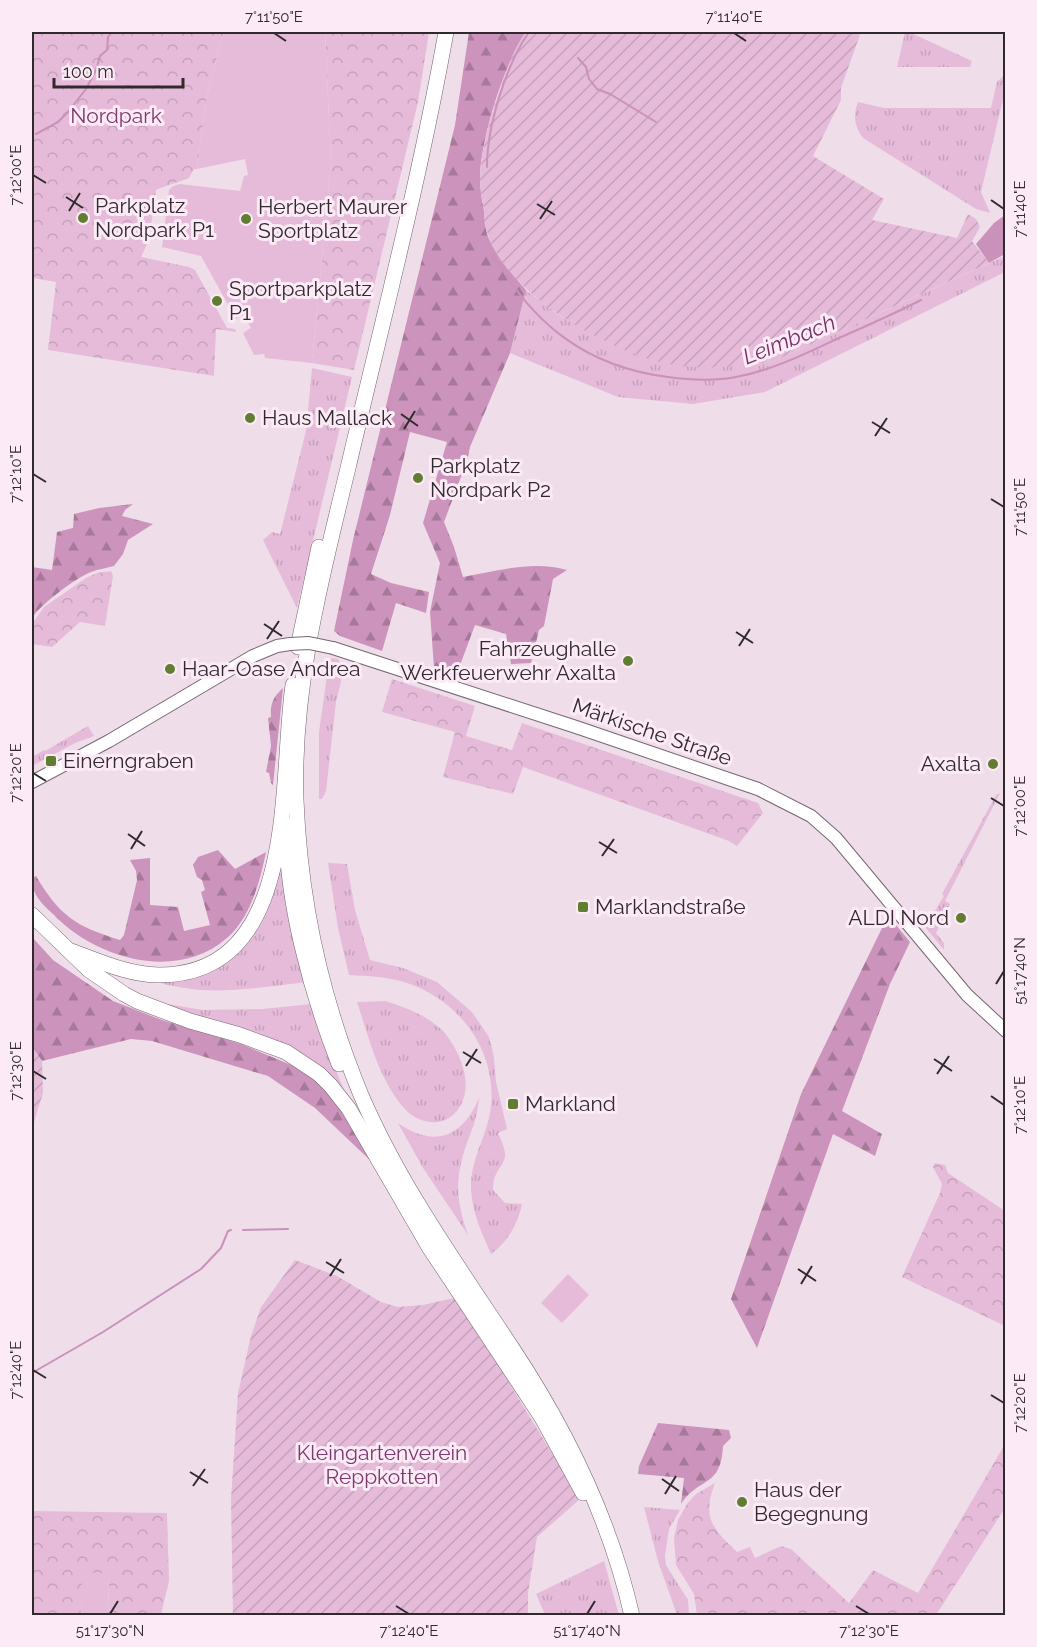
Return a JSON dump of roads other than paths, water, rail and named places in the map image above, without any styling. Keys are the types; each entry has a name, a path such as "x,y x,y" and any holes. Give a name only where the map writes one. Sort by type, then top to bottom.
{"highway":[{"path":"71,951 128,970 158,975 180,974 219,960 238,943 251,927 262,905 271,878 279,832 289,710 303,616 414,146 436,32"},
{"path":"312,961 296,796 298,734 304,674 328,554 418,170 446,32"},
{"path":"288,738 290,763 287,839 295,907 345,1080 392,1180"},
{"path":"32,915 102,981 137,1002 286,1052 320,1074 340,1097 392,1180 429,1247 459,1279 533,1380 572,1448 608,1531 632,1616"},
{"path":"327,1016 374,1123 459,1279 541,1416 581,1490 604,1549 623,1616"}],"main road":[{"name":"Märkische Straße","path":"32,781 109,741 253,656 277,646 291,644 309,643 333,648 671,758 758,789 796,806 837,838 967,995 1005,1031"}],"waterway":[{"path":"36,134 58,122 86,89 100,56 107,50 108,37 112,32"},
{"name":"Leimbach","path":"487,167 490,133 499,96 513,61 529,32"},
{"path":"578,58 586,67 589,79 597,89 610,94 656,122"},
{"name":"Leimbach","path":"493,254 526,302 565,338 612,364 639,372 676,378 720,379 776,366 921,300"},
{"path":"243,1230 288,1229"},
{"path":"32,1373 103,1332 201,1269 221,1248 228,1231 231,1230"}],"place":[{"name":"Parkplatz Nordpark P1","path":"83,218"},
{"name":"Herbert Maurer Sportplatz","path":"246,219"},
{"name":"Sportparkplatz P1","path":"217,301"},
{"name":"Haus Mallack","path":"250,418"},
{"name":"Parkplatz Nordpark P2","path":"418,478"},
{"name":"Fahrzeughalle Werkfeuerwehr Axalta","path":"628,661"},
{"name":"Haar-Oase Andrea","path":"170,669"},
{"name":"Einerngraben","path":"51,761"},
{"name":"Axalta","path":"993,764"},
{"name":"Marklandstraße","path":"583,907"},
{"name":"ALDI Nord","path":"961,918"},
{"name":"Markland","path":"513,1104"},
{"name":"Haus der Begegnung","path":"742,1502"}],"park label":[{"name":"Nordpark","path":"116,116"},
{"name":"Kleingartenverein Reppkotten","path":"382,1465"}]}
